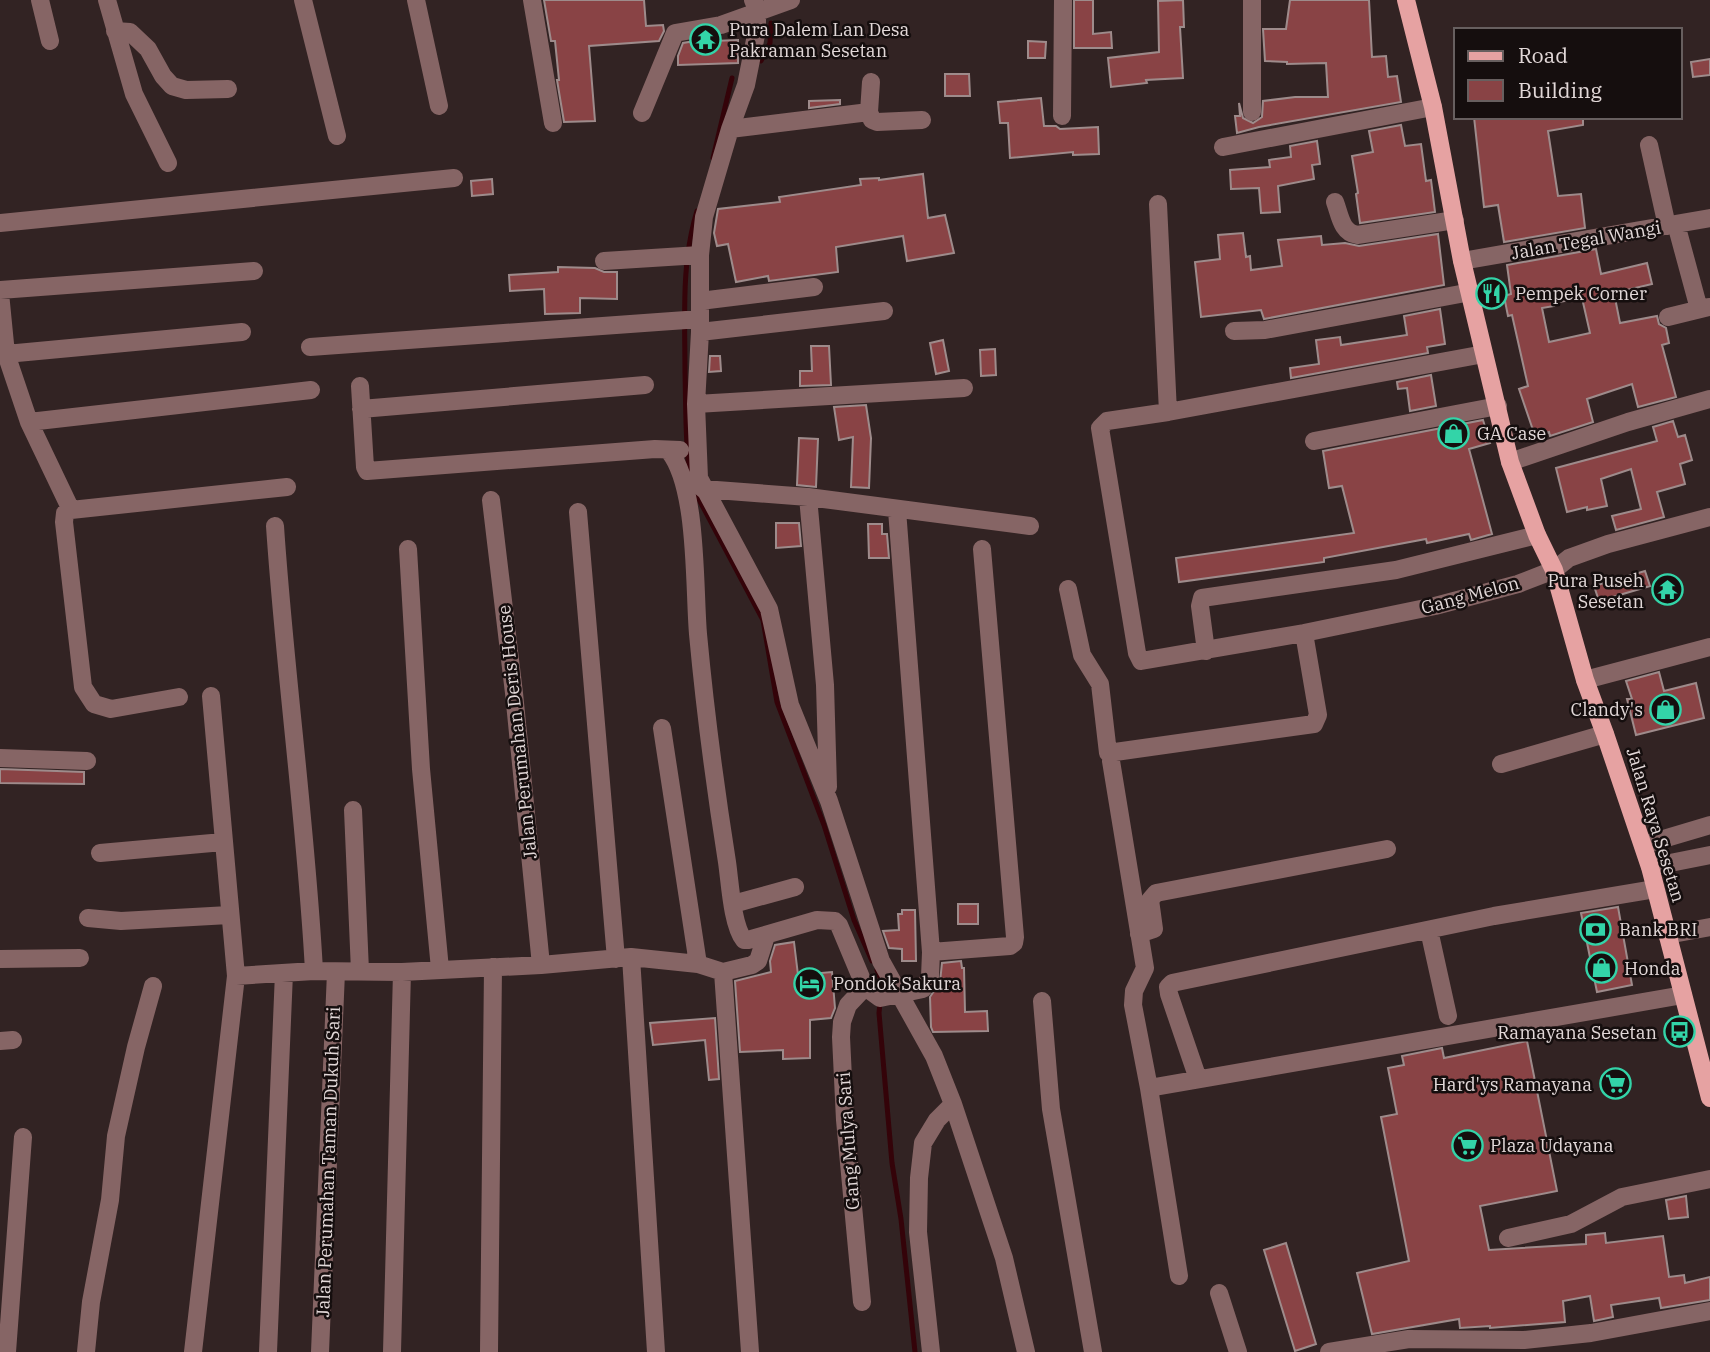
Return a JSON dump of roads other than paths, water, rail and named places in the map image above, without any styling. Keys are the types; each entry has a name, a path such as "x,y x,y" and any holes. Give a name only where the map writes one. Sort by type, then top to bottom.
{"main road":[{"name":"Jalan Raya Sesetan","path":"1406,0 1433,107 1462,261 1510,462 1537,535 1554,570 1585,680 1650,867 1683,995 1704,1053 1710,1098"}],"street":[{"path":"40,0 50,41"},
{"path":"107,0 134,94 168,163"},
{"path":"303,0 337,136"},
{"path":"420,0 439,106"},
{"path":"532,0 553,123"},
{"path":"642,113 675,33 721,24 755,5 791,0"},
{"path":"1062,116 1063,0"},
{"path":"1252,0 1252,112"},
{"path":"755,5 757,30 746,85 692,256 696,450 699,478 769,609 790,705 829,802 881,961 885,994"},
{"path":"115,31 130,32 148,49 163,76 172,86 186,90 228,89"},
{"path":"871,82 869,113 872,120 922,120"},
{"path":"1223,147 1433,107"},
{"path":"730,129 869,113"},
{"path":"1649,145 1672,225 1705,308 1668,317"},
{"path":"0,223 454,178"},
{"path":"1335,202 1343,226 1350,234 1455,220"},
{"path":"1158,204 1168,412 1484,354"},
{"name":"Jalan Tegal Wangi","path":"1462,261 1710,218"},
{"path":"604,261 692,256"},
{"path":"71,510 29,422 6,354 0,292 254,271"},
{"path":"694,318 814,288"},
{"path":"1234,331 1265,330 1471,292"},
{"path":"310,347 694,318 884,311"},
{"path":"6,354 242,332"},
{"path":"361,409 645,385"},
{"path":"360,386 365,467 372,472 655,449 696,450"},
{"path":"696,404 964,388"},
{"path":"29,422 312,390"},
{"path":"1510,462 1617,425 1710,399"},
{"path":"1314,441 1498,406"},
{"name":"Gang Melon","path":"1168,412 1107,421 1101,431 1139,658 1145,662 1435,606 1518,584 1554,570 1569,558 1597,548 1710,517"},
{"path":"671,451 682,477 689,509 698,633 713,775 733,904 741,935 744,940 817,920 835,920 885,994 934,1056 953,1104 1004,1258 1026,1352"},
{"path":"179,697 111,709 94,704 83,687 65,513 71,510 287,487"},
{"path":"704,489 808,497 1030,526"},
{"path":"808,497 825,685 829,802"},
{"name":"Jalan Perumahan Deris House","path":"491,500 514,693 541,965"},
{"path":"885,994 917,992 927,985 931,952 897,510"},
{"path":"578,512 623,958 656,1352"},
{"path":"275,526 282,625 309,888 314,971"},
{"path":"1206,651 1200,606 1202,598 1396,570 1537,535"},
{"path":"408,549 422,769 440,969"},
{"path":"931,952 1010,946 1015,937 982,549"},
{"path":"1069,589 1082,655 1100,684 1108,753 1314,724 1318,715 1304,633"},
{"path":"1585,680 1710,647"},
{"path":"193,1352 236,976 211,696"},
{"path":"662,727 698,964"},
{"path":"1501,764 1605,734"},
{"path":"0,758 87,761"},
{"path":"1111,761 1145,968 1134,991 1133,1006 1179,1276"},
{"path":"353,810 360,971"},
{"path":"1643,845 1710,825"},
{"path":"100,853 223,842"},
{"path":"1139,934 1154,929 1150,900 1156,893 1387,849"},
{"path":"1650,867 1710,855"},
{"path":"733,904 795,887"},
{"path":"1198,1079 1169,994 1168,987 1172,983 1494,916 1655,889"},
{"path":"88,918 121,920 229,915"},
{"path":"1667,935 1710,927"},
{"path":"1429,930 1448,1016"},
{"path":"236,976 314,971 402,972 623,958 698,964 723,972 758,961 766,936"},
{"path":"0,959 80,958"},
{"path":"489,1352 493,967"},
{"name":"Jalan Perumahan Taman Dukuh Sari","path":"320,1352 336,972"},
{"path":"392,1352 402,972"},
{"path":"723,972 750,1352"},
{"path":"268,1352 284,973"},
{"path":"86,1352 93,1290 110,1200 116,1136 133,1058 153,986"},
{"name":"Gang Mulya Sari","path":"862,1302 845,1120 842,1022 848,1006 885,994"},
{"path":"1149,1088 1411,1046 1683,995"},
{"path":"1042,1001 1051,1109 1093,1352"},
{"path":"931,1352 918,1232 919,1178 923,1143 937,1120 953,1104"},
{"path":"8,1352 23,1137"},
{"path":"1508,1238 1571,1224 1622,1197 1710,1179"},
{"path":"1219,1293 1238,1352"},
{"path":"1329,1352 1409,1339 1524,1340 1591,1334 1710,1311"}],"waterway":[{"path":"761,61 770,43 771,23"},
{"path":"713,158 732,78"},
{"path":"690,479 686,426 685,290 688,250 697,211"},
{"path":"695,492 763,620 777,702 824,825 854,920 872,961"},
{"path":"877,970 882,982 879,1013 892,1163 901,1219 915,1352"}],"place":[{"name":"Pura Dalem Lan Desa Pakraman Sesetan","path":"706,39"},
{"name":"Pempek Corner","path":"1492,293"},
{"name":"GA Case","path":"1454,433"},
{"name":"Pura Puseh Sesetan","path":"1667,590"},
{"name":"Clandy's","path":"1666,709"},
{"name":"Bank BRI","path":"1596,929"},
{"name":"Honda","path":"1601,968"},
{"name":"Pondok Sakura","path":"810,983"},
{"name":"Ramayana Sesetan","path":"1680,1032"},
{"name":"Hard'ys Ramayana","path":"1615,1084"},
{"name":"Plaza Udayana","path":"1467,1145"}]}
